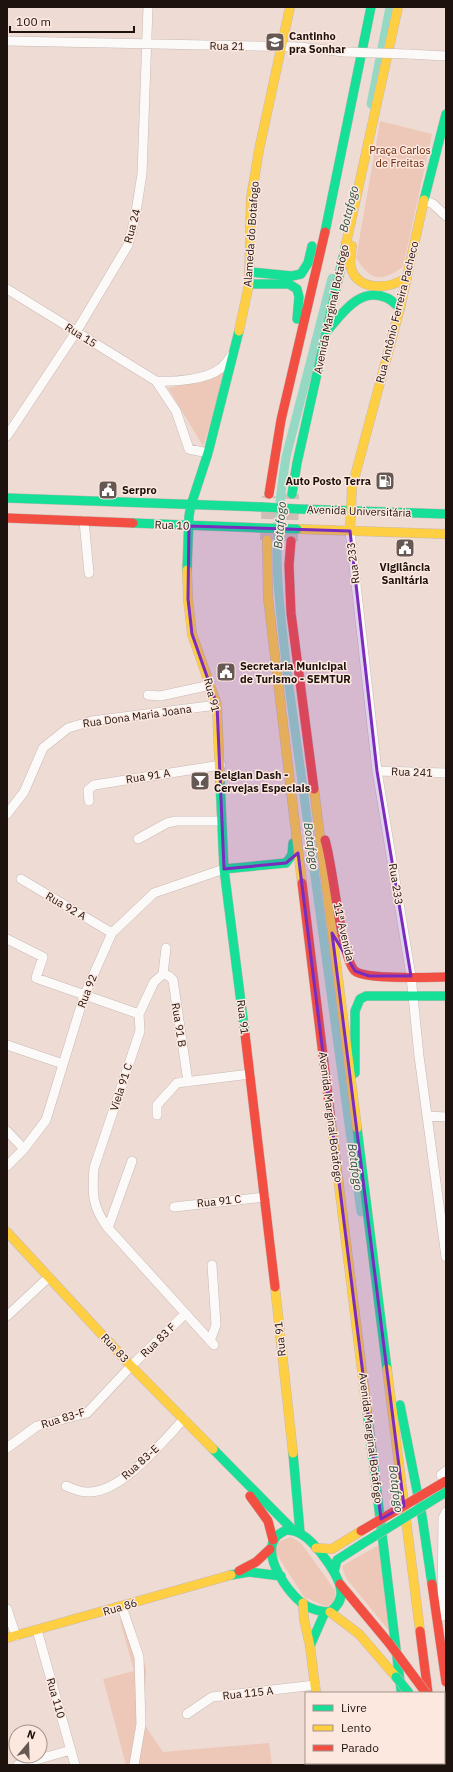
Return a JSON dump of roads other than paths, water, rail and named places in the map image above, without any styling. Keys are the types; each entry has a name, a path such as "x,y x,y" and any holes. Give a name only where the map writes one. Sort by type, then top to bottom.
{"main road":[{"name":"Alameda do Botafogo","path":"191,505 208,453 235,349 249,284 251,198 259,150 290,7"},
{"name":"Avenida Marginal Botafogo","path":"269,494 281,420 320,255 371,7"},
{"name":"Avenida Marginal Botafogo","path":"292,494 297,463 351,218 382,86 398,7"},
{"path":"250,272 292,276 301,274 305,270 308,263 333,158 351,108"},
{"name":"Rua Antônio Ferreira Pacheco","path":"350,511 352,487 400,308 424,200 446,114"},
{"path":"351,218 355,230 351,268 357,277 366,284 382,287 402,282 406,278"},
{"path":"249,284 289,284 297,289 299,297 298,314 277,402 281,420"},
{"path":"327,331 351,302 360,297 369,295 380,296 389,299 400,308"},
{"name":"Rua 10","path":"7,498 247,507"},
{"path":"9,518 26,513 69,512 71,510 69,500"},
{"name":"Rua 91","path":"191,505 187,564 188,599 192,634 217,705 221,765 224,869 265,1197 298,1500 296,1531"},
{"name":"Avenida Universitária","path":"247,507 446,514"},
{"name":"Rua 233","path":"350,511 350,531"},
{"name":"Rua 10","path":"9,518 338,531"},
{"name":"Avenida Universitária","path":"338,531 446,534"},
{"name":"Avenida Marginal Botafogo","path":"267,540 268,598 288,773 402,1692"},
{"path":"291,541 289,565 291,612 389,1379 427,1692"},
{"path":"224,869 276,865 286,863 290,860 292,856 293,840 286,788 288,773"},
{"name":"11ª Avenida","path":"318,826 327,846 342,932 349,961 355,971 369,976 446,977"},
{"path":"354,1103 355,1011 360,999 366,996 446,996"},
{"name":"Rua 83","path":"7,1232 131,1366 225,1462 296,1531 316,1548 334,1572 340,1584 389,1643 426,1692"},
{"path":"389,1379 401,1406 422,1516 444,1648 446,1682"},
{"name":"Rua 83","path":"225,1462 268,1521 275,1566 295,1596 303,1603"},
{"path":"316,1548 332,1549 445,1477"},
{"path":"334,1572 337,1560 446,1492"},
{"name":"Rua 86","path":"233,1574 256,1562 279,1533 296,1531"},
{"name":"Rua 86","path":"11,1637 122,1607 233,1574 249,1572 281,1576"},
{"path":"310,1646 328,1612 338,1605 341,1600 340,1584"},
{"path":"303,1603 314,1609 328,1612 353,1627 367,1640 409,1692"},
{"path":"303,1603 304,1619 310,1646 315,1689"}],"street":[{"name":"Rua 24","path":"7,436 76,332 128,245 135,218 142,174 148,7"},
{"name":"Rua 21","path":"7,41 282,47 345,52 446,56"},
{"path":"424,200 433,204 446,216"},
{"name":"Rua 15","path":"7,288 156,381 176,411 189,449 208,453"},
{"path":"156,381 183,380 209,374 220,369 235,349"},
{"path":"84,521 89,573"},
{"name":"Rua 233","path":"350,531 377,771 411,976 427,1116 446,1257"},
{"name":"Rua Dona Maria Joana","path":"149,695 160,696 211,685"},
{"name":"Rua Dona Maria Joana","path":"7,814 24,792 43,748 68,728 92,721 217,705"},
{"name":"Rua 91 A","path":"89,801 88,790 94,784 221,765"},
{"name":"Rua 241","path":"377,771 446,774"},
{"path":"138,839 167,823 176,821 222,821"},
{"name":"Rua 92","path":"7,1166 24,1149 46,1120 84,996 112,933 154,893 224,869"},
{"name":"Rua 92 A","path":"21,879 112,933"},
{"path":"7,939 43,957 36,978 139,1014"},
{"path":"163,974 166,948"},
{"name":"Viela 91 C","path":"163,974 154,982 139,1014 140,1031 94,1168 92,1190 98,1214 108,1228 212,1343 216,1325 212,1265"},
{"name":"Rua 91 B","path":"163,974 169,976 173,980 188,1082"},
{"path":"7,1045 63,1064"},
{"path":"157,1115 157,1105 177,1083 250,1074"},
{"path":"427,1116 446,1117"},
{"path":"7,1131 24,1149"},
{"path":"108,1228 132,1161"},
{"name":"Rua 91 C","path":"174,1207 265,1197"},
{"path":"7,1316 49,1277"},
{"name":"Rua 83 F","path":"131,1366 185,1314"},
{"name":"Rua 83-F","path":"7,1448 37,1426 87,1412 131,1366"},
{"name":"Rua 83-E","path":"66,1486 78,1491 91,1492 114,1485 139,1466 184,1419"},
{"path":"444,1648 443,1518 446,1512"},
{"path":"122,1607 139,1657 141,1724 134,1765"},
{"path":"7,1609 11,1637"},
{"name":"Rua 110","path":"37,1630 75,1765"},
{"name":"Rua 115 A","path":"186,1714 212,1697 315,1689"},
{"path":"18,1765 71,1750"}],"waterway":[{"name":"Botafogo","path":"371,104 390,7"},
{"name":"Botafogo","path":"332,278 286,457 277,542 277,569 280,613 287,672 361,1212"}],"tunnel":[{"path":"291,541 292,494"},
{"path":"267,540 269,496"}],"place":[{"name":"Cantinho pra Sonhar","path":"275,42"},
{"name":"Auto Posto Terra","path":"385,481"},
{"name":"Serpro","path":"108,490"},
{"name":"Vigilância Sanitária","path":"405,548"},
{"name":"Secretaria Municipal de Turismo - SEMTUR","path":"226,672"},
{"name":"Belgian Dash - Cervejas Especiais","path":"200,781"}],"park label":[{"name":"Praça Carlos de Freitas","path":"400,156"}]}
